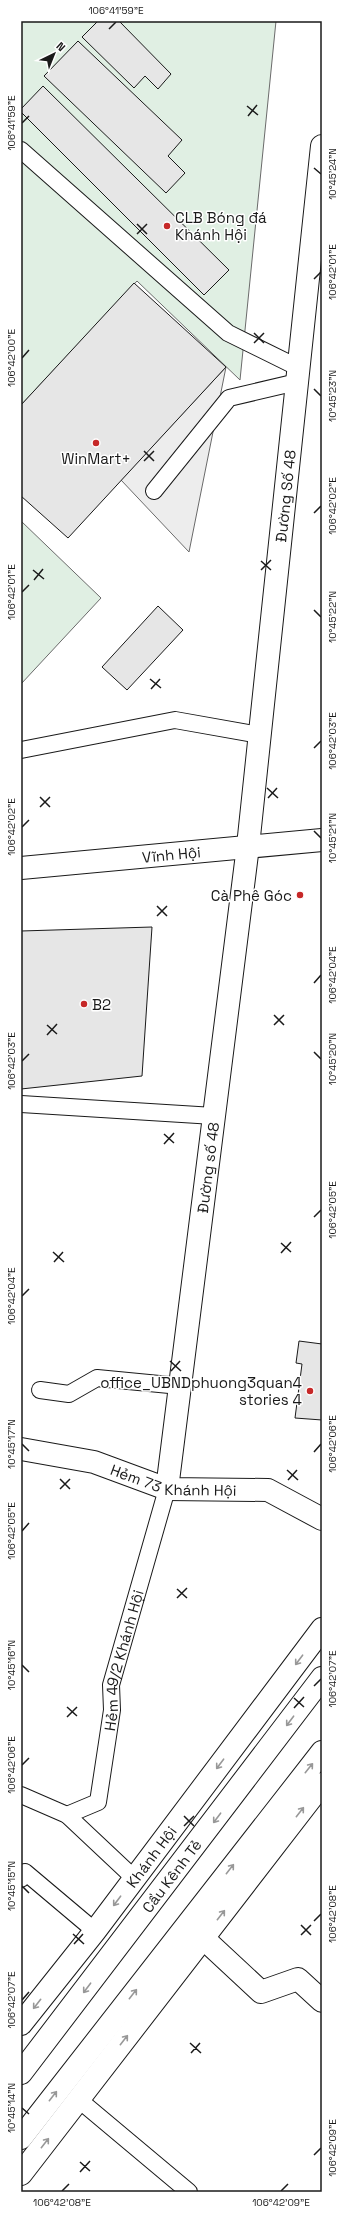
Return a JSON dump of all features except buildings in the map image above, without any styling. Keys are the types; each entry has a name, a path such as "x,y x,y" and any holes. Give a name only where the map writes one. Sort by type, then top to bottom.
{"street":[{"name":"Đường Số 48","path":"248,846 322,146"},
{"name":"Vĩnh Hội","path":"21,868 322,840"},
{"name":"Đường số 48","path":"167,1489 248,846"},
{"name":"Hẻm 73 Khánh Hội","path":"21,1448 44,1454 94,1462 167,1489 268,1490 322,1519"},
{"name":"Khánh Hội","path":"21,2024 95,1931 322,1628"},
{"name":"Cầu Kênh Tẻ","path":"21,2074 322,1678"},
{"path":"21,2138 322,1752"},
{"path":"21,2174 322,1784"},
{"path":"203,1938 261,1992 298,1979 322,2001"}],"lane":[{"path":"21,150 228,334 298,375"},
{"path":"154,491 229,398 298,375"},
{"path":"21,750 176,720 259,735"},
{"path":"21,1104 214,1116"},
{"path":"40,1390 69,1394 97,1378 180,1386"},
{"name":"Hẻm 49/2 Khánh Hội","path":"67,1816 98,1802 112,1710 111,1685 167,1489"},
{"path":"21,1795 67,1816 134,1878"},
{"path":"21,1879 25,1872 95,1931"},
{"path":"78,2099 189,2192"}],"green space":[{"name":"CLB Bóng đá Khánh Hội","path":"21,21 276,21 240,380 137,281 21,405"},
{"path":"21,521 101,598 21,684"}],"shaded area":[{"path":"226,367 189,552 121,480"}],"place":[{"name":"CLB Bóng đá Khánh Hội","path":"167,226"},
{"name":"WinMart+","path":"96,443"},
{"name":"Cà Phê Góc","path":"300,895"},
{"name":"B2","path":"84,1004"},
{"name":"office_UBNDphuong3quan4 stories 4","path":"310,1391"}]}
